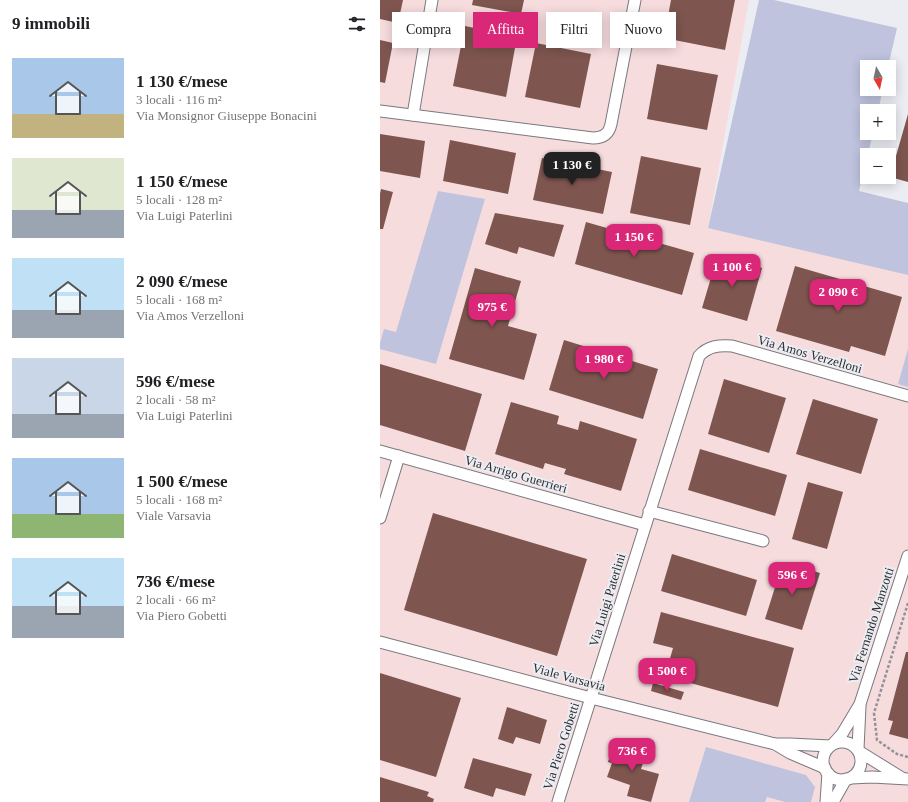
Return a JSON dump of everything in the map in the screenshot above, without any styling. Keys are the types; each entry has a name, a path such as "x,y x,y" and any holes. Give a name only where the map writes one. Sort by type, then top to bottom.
{"street":[{"path":"413,115 432,0"},
{"path":"380,111 593,138 604,136 610,129 635,0"},
{"name":"Via Amos Verzelloni","path":"705,349 722,345 732,346 908,396"},
{"name":"Via Luigi Paterlini","path":"591,698 695,365 699,356 705,349"},
{"name":"Via Arrigo Guerrieri","path":"380,451 645,525"},
{"path":"380,518 399,456"},
{"path":"649,511 763,541"},
{"name":"Via Fernando Manzotti","path":"832,745 842,734 860,704 908,556"},
{"name":"Viale Varsavia","path":"380,642 591,698 775,744 832,745 844,742 854,746 859,751 905,779"},
{"name":"Via Piero Gobetti","path":"558,802 591,698"},
{"name":"Via Fernando Manzotti","path":"859,751 860,704"},
{"name":"Viale Varsavia","path":"775,744 826,771 836,779 872,777 905,779"},
{"path":"826,802 826,771 823,757 825,752 832,745"},
{"path":"833,802 849,778 859,770 861,758 859,751"}],"path":[{"path":"908,602 874,713 877,740 897,754 908,757"}],"shaded area":[{"path":"380,0 749,0 708,228 908,267 908,802 380,802"},
{"path":"759,0 774,0 897,28 890,60 860,60 860,96 881,96 880,104 860,104 860,140 871,140 869,148 860,148 861,184 859,191 908,203 908,275 708,228"},
{"path":"438,191 485,199 436,364 380,349 380,343 384,329 396,332"},
{"path":"908,349 908,387 898,384"},
{"path":"706,747 806,775 815,787 811,802 785,802 767,797 765,802 689,802"}],"building":[{"path":"380,0 403,0 400,12 392,12 392,22 380,19"},
{"path":"473,0 524,0 521,12 510,12 472,5"},
{"path":"671,0 735,0 725,50 676,40 676,12 669,12"},
{"path":"465,26 473,28 473,48 515,48 506,97 453,86 461,48 465,48"},
{"path":"380,40 392,43 392,48 385,83 380,82"},
{"path":"538,43 546,45 546,48 561,48 591,54 580,108 525,97 535,48 538,48"},
{"path":"657,64 718,75 707,130 647,119"},
{"path":"908,114 908,182 896,179 896,156"},
{"path":"380,134 425,141 420,178 380,171"},
{"path":"450,140 516,153 508,194 443,181"},
{"path":"641,156 701,168 690,225 630,213"},
{"path":"542,158 612,172 603,214 533,200"},
{"path":"381,189 393,192 383,229 380,229"},
{"path":"495,213 564,225 554,257 519,247 517,254 485,244"},
{"path":"586,222 694,253 682,295 575,264"},
{"path":"718,254 762,268 747,321 702,308"},
{"path":"795,266 902,297 885,356 851,346 849,352 776,331"},
{"path":"475,268 521,281 508,326 537,334 524,380 449,359"},
{"path":"564,340 658,369 643,419 549,390"},
{"path":"380,364 482,394 465,451 380,425"},
{"path":"724,379 786,398 769,453 708,434"},
{"path":"813,399 878,419 861,474 796,454"},
{"path":"511,402 559,416 557,424 578,430 580,421 637,439 621,491 564,474 566,469 545,463 543,469 495,454"},
{"path":"700,449 787,475 775,516 688,490"},
{"path":"808,482 843,492 827,549 792,539"},
{"path":"433,513 587,559 557,656 404,610"},
{"path":"672,554 757,580 746,616 661,591"},
{"path":"783,562 820,573 802,630 765,619"},
{"path":"661,612 794,648 778,707 665,676 673,648 653,643"},
{"path":"906,652 908,652 908,739 889,734 893,721 888,720"},
{"path":"380,673 461,698 436,777 380,760"},
{"path":"653,683 684,692 681,700 651,691"},
{"path":"507,707 547,720 540,744 516,737 513,744 498,739"},
{"path":"614,743 646,753 641,769 659,774 651,802 627,796 630,785 607,777 612,763 608,762"},
{"path":"473,758 532,774 525,796 496,788 493,797 464,788"},
{"path":"380,777 429,792 427,796 434,799 433,802 380,802"}]}
